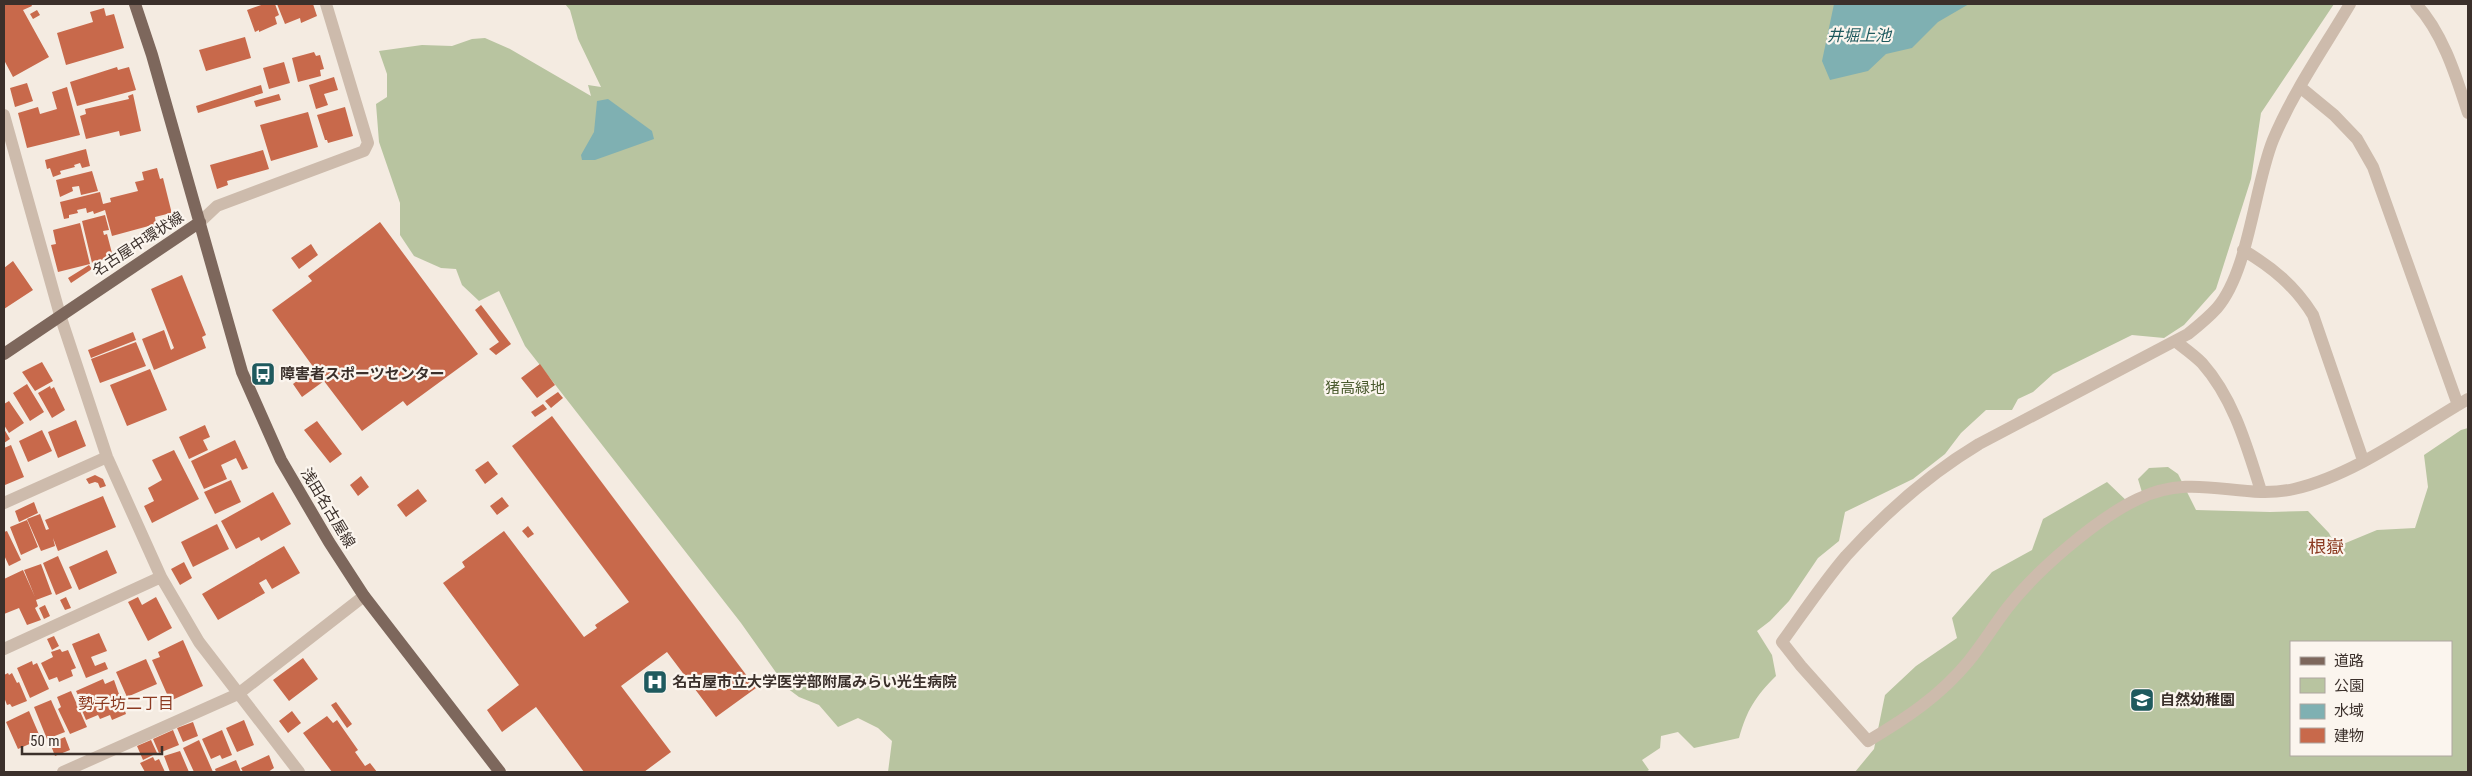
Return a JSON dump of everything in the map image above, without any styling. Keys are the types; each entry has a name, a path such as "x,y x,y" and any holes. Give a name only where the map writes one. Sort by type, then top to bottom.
{"main road":[{"name":"名古屋中環状線","path":"4,354 200,222 152,55 135,4"},
{"name":"浅田名古屋線","path":"200,222 242,372 281,460 329,542 364,596 500,772"}],"street":[{"path":"200,222 217,206 364,151 368,143 326,4"},
{"path":"2300,87 2334,114 2357,139 2373,167 2463,402 2363,460 2312,484 2292,489 2261,491 2198,485 2170,488 2138,499 2074,542 2024,589 2008,606 1968,663 1931,700 1909,717 1868,742 1782,642 1844,558 1879,520 1949,462 1979,444 2176,341 2188,334 2217,308 2230,288 2243,250 2273,141 2300,87 2350,4"},
{"path":"2416,4 2436,32 2456,76 2468,113"},
{"path":"4,114 7,139 60,315 107,457 161,577 199,642 299,772"},
{"path":"2243,250 2284,278 2302,298 2313,315 2363,460"},
{"path":"2176,341 2201,362 2217,382 2240,425 2261,491"},
{"path":"4,503 107,457"},
{"path":"4,649 161,577"},
{"path":"62,772 238,694 364,596"}],"green space":[{"name":"猪高緑地","path":"565,4 2334,4 2261,113 2251,179 2216,289 2184,325 2164,338 2132,335 2053,374 2033,392 2018,399 2012,410 1986,410 1961,433 1945,454 1913,479 1845,512 1839,541 1818,558 1789,601 1770,621 1757,631 1772,655 1776,676 1753,704 1745,719 1739,738 1694,748 1678,732 1661,736 1660,748 1642,760 1649,770 1646,772 888,772 892,741 878,728 858,718 838,727 819,705 799,697 787,688 741,623 525,346 499,291 479,301 462,285 456,269 441,268 414,256 400,235 400,203 379,142 376,104 387,97 387,74 379,51 422,45 452,46 472,39 485,38 510,49 591,96 588,85 601,87 578,39 570,10"},
{"path":"2468,428 2468,772 1855,772 1874,749 1885,695 1916,666 1957,638 1952,618 1992,572 2032,550 2043,519 2107,482 2130,504 2144,499 2138,479 2149,468 2168,467 2178,474 2196,510 2308,511 2329,533 2336,547 2377,530 2415,528 2428,487 2424,455 2461,430"}],"water":[{"name":"井堀上池","path":"1834,4 1969,4 1938,22 1912,48 1886,54 1868,71 1830,80 1822,61"},
{"path":"608,99 652,131 654,139 595,160 582,160 581,155 594,132 597,101"}],"building":[{"path":"4,4 31,4 32,6 23,10 49,57 13,77 4,60"},
{"path":"264,4 275,4 279,15 275,17 277,24 255,32 247,10"},
{"path":"277,4 313,4 317,16 301,23 300,18 285,24"},
{"path":"104,8 106,16 114,14 124,48 66,65 57,33 93,22 90,12"},
{"path":"37,10 40,15 33,19 30,14"},
{"path":"245,37 251,58 206,71 199,50"},
{"path":"314,52 316,56 320,55 324,69 320,70 321,76 298,82 292,58"},
{"path":"284,62 290,83 269,89 263,68"},
{"path":"117,67 118,70 129,67 136,90 77,106 70,82"},
{"path":"334,77 338,90 324,94 328,105 316,109 309,85"},
{"path":"27,83 33,101 15,107 10,88"},
{"path":"261,85 263,93 198,113 196,106"},
{"path":"67,87 80,135 27,148 18,113 38,107 40,114 57,109 52,92"},
{"path":"133,94 141,131 120,136 119,131 86,139 80,116 86,114 85,109 129,99 128,96"},
{"path":"279,94 281,100 256,107 254,101"},
{"path":"345,107 353,136 328,143 325,140 317,115"},
{"path":"308,112 318,147 271,161 260,125"},
{"path":"86,149 90,166 82,168 80,163 74,165 75,167 60,171 61,174 53,177 50,168 47,169 45,160"},
{"path":"263,150 269,169 227,181 228,185 217,189 210,165"},
{"path":"157,168 160,179 163,178 171,213 155,217 156,224 112,236 105,210 94,214 93,211 87,213 86,208 77,210 78,213 69,215 69,218 64,219 60,202 100,192 103,204 111,202 110,198 138,191 135,182 144,180 142,172"},
{"path":"92,171 98,191 81,195 79,186 72,187 73,191 60,197 56,180"},
{"path":"105,215 109,230 103,231 104,235 107,234 113,257 92,263 82,221"},
{"path":"380,222 478,354 407,406 403,401 362,431 324,381 302,397 293,384 314,368 272,310 312,281 308,276"},
{"path":"80,223 90,264 58,272 51,245 56,244 53,230"},
{"path":"311,244 318,255 299,269 291,258"},
{"path":"13,261 33,290 4,309 4,268"},
{"path":"89,265 92,269 71,283 68,278"},
{"path":"182,275 206,335 202,337 206,348 154,370 142,339 164,330 171,350 174,348 151,289"},
{"path":"481,305 511,344 496,355 489,349 499,342 475,310"},
{"path":"133,332 136,340 91,358 88,350"},
{"path":"136,342 146,366 100,383 91,359"},
{"path":"42,362 53,381 35,391 22,372"},
{"path":"540,364 555,385 537,398 521,378"},
{"path":"150,369 167,410 127,426 110,385"},
{"path":"27,384 44,412 30,421 13,393"},
{"path":"50,386 51,389 54,387 65,410 52,418 38,393"},
{"path":"558,392 563,398 551,408 545,401"},
{"path":"9,401 24,423 9,433 4,425 4,404"},
{"path":"543,404 547,409 535,417 531,412"},
{"path":"552,416 756,688 716,717 667,652 621,686 671,752 644,772 584,772 536,707 502,732 487,710 519,685 443,583 465,567 462,562 504,531 584,637 597,628 595,625 629,602 512,446"},
{"path":"76,420 86,446 58,458 48,432"},
{"path":"317,421 342,454 330,463 304,430"},
{"path":"205,425 210,437 203,440 208,450 189,459 179,437"},
{"path":"4,429 10,439 4,443"},
{"path":"42,430 52,451 28,462 19,441"},
{"path":"235,440 248,468 242,470 236,458 221,465 227,479 204,489 191,461"},
{"path":"11,445 24,477 5,485 4,448"},
{"path":"174,450 199,499 152,523 144,506 154,501 148,488 162,480 152,460"},
{"path":"488,461 498,474 485,484 475,470"},
{"path":"95,475 103,479 106,486 100,488 98,483 95,482 89,484 86,479"},
{"path":"361,476 369,487 358,496 350,485"},
{"path":"231,480 241,502 215,514 204,492"},
{"path":"418,489 427,501 406,517 397,505"},
{"path":"273,492 291,524 261,541 259,537 236,549 221,521"},
{"path":"103,496 116,527 58,551 53,538 55,546 41,551 27,519 40,514 46,530 49,529 45,520"},
{"path":"502,497 509,506 497,515 490,506"},
{"path":"34,502 38,513 19,522 15,511"},
{"path":"27,520 38,547 21,555 10,527"},
{"path":"217,524 229,549 193,567 181,542"},
{"path":"528,526 534,534 528,538 522,531"},
{"path":"7,531 21,560 9,566 4,555 4,532"},
{"path":"284,546 300,573 272,589 266,579 259,583 265,593 218,620 202,594"},
{"path":"107,550 117,573 79,590 69,567"},
{"path":"58,556 72,588 56,595 43,563"},
{"path":"184,562 192,578 180,585 171,569"},
{"path":"41,564 52,594 36,600 38,606 35,608 41,620 27,625 19,608 4,614 4,579 23,570 35,597 24,570"},
{"path":"66,597 71,608 65,610 60,600"},
{"path":"138,597 142,605 156,597 172,628 148,641 128,602"},
{"path":"45,605 50,616 44,619 39,608"},
{"path":"99,633 107,651 91,657 95,666 105,662 108,669 86,678 72,644"},
{"path":"54,636 59,646 52,650 47,639"},
{"path":"183,640 203,686 170,701 152,660 160,657 158,652"},
{"path":"60,649 62,652 68,650 76,668 71,670 73,676 59,682 57,677 49,680 41,663 53,657 51,652"},
{"path":"303,658 318,679 289,701 273,680"},
{"path":"146,659 157,684 127,697 116,672"},
{"path":"32,661 33,665 37,663 49,689 30,698 17,668"},
{"path":"8,673 9,675 12,673 17,683 19,682 27,701 12,707 10,704 7,705 4,697 4,675"},
{"path":"103,679 105,684 114,680 126,714 112,720 110,715 100,719 98,715 86,720 76,691"},
{"path":"71,691 87,727 70,734 58,709 61,707 57,697"},
{"path":"51,700 65,732 47,739 34,707"},
{"path":"336,702 352,724 347,728 331,705"},
{"path":"29,711 41,739 18,749 6,722"},
{"path":"292,711 301,723 288,733 279,721"},
{"path":"327,716 333,723 337,720 358,750 355,752 365,766 370,763 377,772 332,772 303,733"},
{"path":"244,720 254,745 237,752 226,728"},
{"path":"193,722 198,736 183,742 177,728"},
{"path":"173,730 179,745 159,753 153,739"},
{"path":"222,730 232,755 222,759 220,755 211,759 202,739"},
{"path":"65,737 70,750 55,756 50,743"},
{"path":"151,740 157,753 143,760 137,746"},
{"path":"199,740 213,772 194,772 183,748"},
{"path":"180,751 189,772 170,772 164,756"},
{"path":"269,755 274,768 268,772 243,772 241,768"},
{"path":"153,757 155,761 159,759 165,772 145,772 140,763"},
{"path":"236,760 241,772 216,772 215,769"}],"place":[{"name":"障害者スポーツセンター","path":"263,374"},
{"name":"名古屋市立大学医学部附属みらい光生病院","path":"655,682"},
{"name":"自然幼稚園","path":"2142,700"}],"district":[{"name":"根嶽","path":"2326,547"},
{"name":"勢子坊二丁目","path":"126,703"}]}
